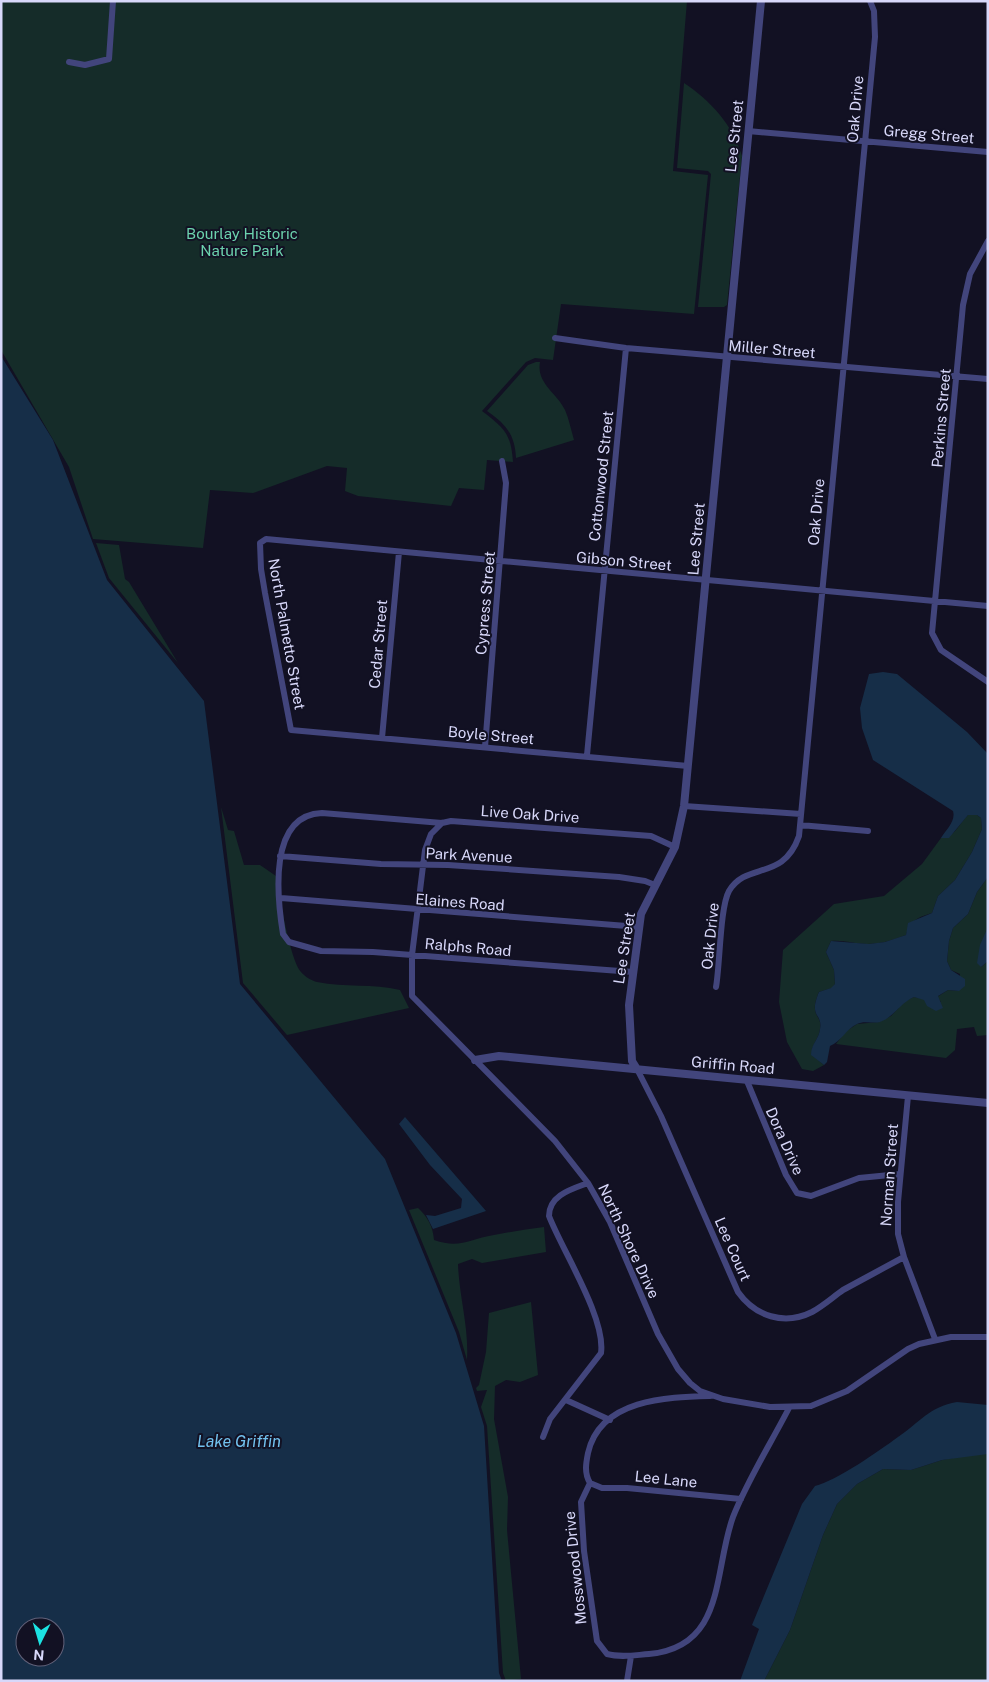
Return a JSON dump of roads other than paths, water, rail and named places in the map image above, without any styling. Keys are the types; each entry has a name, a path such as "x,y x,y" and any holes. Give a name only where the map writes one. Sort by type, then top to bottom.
{"street":[{"path":"69,62 86,66 109,59 113,1"},
{"name":"Lee Street","path":"637,1069 632,1061 630,1027 638,927 641,914 675,847 684,806 761,1"},
{"name":"Oak Drive","path":"716,987 724,905 730,891 747,876 776,866 785,860 795,846 800,825 875,30 874,12 870,1"},
{"name":"Gregg Street","path":"748,131 988,152"},
{"name":"Perkins Street","path":"988,241 975,264 966,290 932,633 936,644 949,657 988,682"},
{"name":"Miller Street","path":"555,338 626,348 988,379"},
{"name":"Cottonwood Street","path":"587,755 626,348"},
{"name":"Cypress Street","path":"485,747 506,483 502,462"},
{"name":"Gibson Street","path":"260,543 266,539 604,572 988,606"},
{"name":"North Palmetto Street","path":"260,543 261,568 291,730"},
{"name":"Cedar Street","path":"382,738 399,552"},
{"name":"Boyle Street","path":"291,730 587,755 688,766"},
{"path":"684,806 801,814"},
{"name":"Live Oak Drive","path":"301,947 288,942 283,934 280,856 288,832 294,825 311,814 322,812 381,819 442,823 451,821 651,836 675,847"},
{"name":"North Shore Drive","path":"442,823 435,828 427,841 412,955 412,996 555,1141 588,1183 610,1222 658,1334 678,1369 694,1388 713,1396 770,1407 811,1406 831,1399 856,1386 908,1349 935,1339 967,1336 988,1337"},
{"path":"800,825 868,831"},
{"name":"Park Avenue","path":"280,856 373,864 423,865 619,877 645,881 655,885"},
{"name":"Elaines Road","path":"281,898 417,911 638,927"},
{"name":"Ralphs Road","path":"301,947 321,951 412,955 633,972"},
{"name":"Griffin Road","path":"475,1060 498,1056 988,1103"},
{"name":"Lee Court","path":"637,1069 658,1109 738,1292 750,1306 777,1318 805,1315 856,1283 904,1258"},
{"name":"Dora Drive","path":"747,1081 786,1175 797,1193 811,1196 859,1178 900,1174"},
{"name":"Norman Street","path":"908,1096 897,1223 904,1258 935,1339"},
{"path":"543,1437 550,1419 601,1353 602,1340 592,1311 568,1253 551,1222 549,1211 554,1200 559,1196 588,1183"},
{"name":"Mosswood Drive","path":"713,1396 653,1399 626,1409 610,1420 599,1432 588,1451 585,1469 590,1483 581,1502 584,1551 597,1641 607,1654 621,1657 671,1650 686,1642 701,1629 714,1599 727,1538 741,1499 789,1408"},
{"path":"566,1400 610,1420"},
{"name":"Lee Lane","path":"590,1483 602,1488 638,1489 741,1499"},
{"path":"627,1681 631,1656"}],"water":[{"name":"Lake Griffin","path":"1,356 53,440 107,580 204,701 240,984 385,1159 456,1333 484,1426 499,1673 502,1681 1,1681"},
{"path":"883,672 897,674 967,732 988,754 988,877 977,892 968,914 953,928 949,941 947,961 951,970 965,979 965,986 959,991 948,990 938,996 943,1008 936,1011 927,1006 924,1000 914,997 885,1020 857,1024 830,1046 827,1062 824,1065 811,1055 820,1029 820,1020 815,1011 816,1000 819,992 831,988 835,984 834,970 826,952 831,941 869,944 885,942 906,935 908,923 932,913 938,896 955,880 972,852 982,829 981,818 977,815 968,815 949,838 941,838 952,822 953,811 873,760 862,728 860,708 869,674"},
{"path":"988,927 988,961 981,967 977,963 980,945"},
{"path":"405,1117 486,1211 433,1229 426,1215 435,1216 461,1208 462,1199 430,1165 399,1124"},
{"path":"957,1402 988,1405 988,1454 942,1460 911,1470 883,1469 857,1484 837,1504 823,1535 790,1630 764,1681 740,1681 759,1629 752,1625 802,1504 815,1486 857,1465 932,1411 947,1404"}],"park label":[{"name":"Bourlay Historic Nature Park","path":"242,242"}]}
